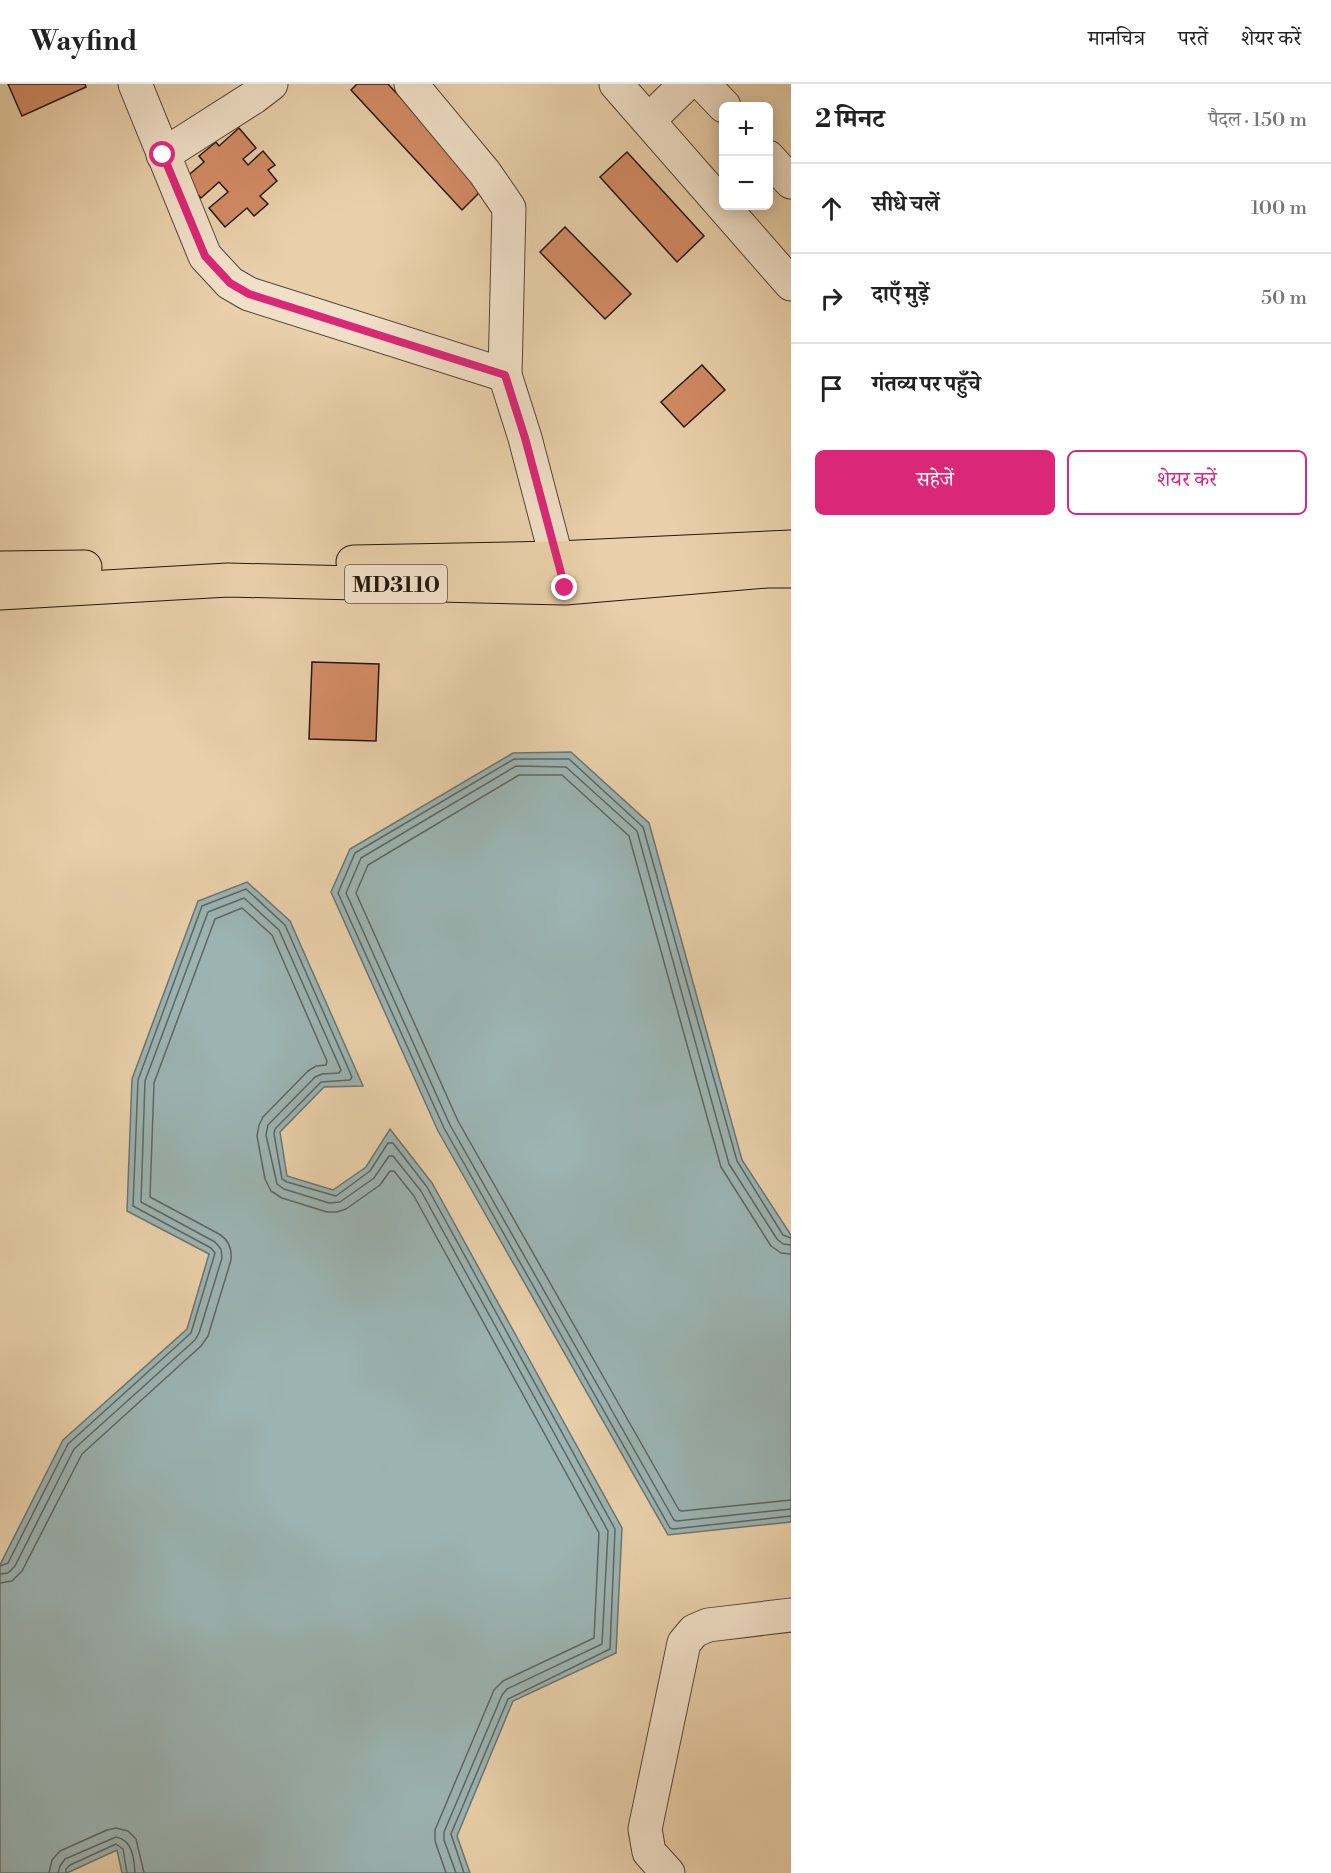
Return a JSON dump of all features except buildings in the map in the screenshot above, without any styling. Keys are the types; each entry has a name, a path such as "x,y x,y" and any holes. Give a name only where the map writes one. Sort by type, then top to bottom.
{"main road":[{"name":"MD3110","path":"0,593 228,580 561,573 783,553"},
{"name":"MD3110","path":"0,568 561,573"}],"street":[{"path":"135,84 205,256 230,283 249,294 505,375"},
{"path":"163,155 271,84"},
{"path":"411,84 485,173 509,208 505,375 525,438 561,573"},
{"path":"616,84 791,284"},
{"path":"649,120 686,84"},
{"path":"704,84 720,102"},
{"path":"773,162 791,182"},
{"path":"668,1873 649,1852 645,1829 684,1643 694,1631 708,1626 791,1615"}],"water":[{"path":"571,752 649,823 742,1160 791,1235 791,1522 668,1535 438,1131 331,892 350,849 513,753"},
{"path":"247,882 290,921 363,1086 324,1087 280,1132 287,1176 333,1190 366,1167 390,1129 432,1183 622,1528 616,1653 513,1701 457,1836 470,1873 122,1873 117,1850 67,1873 0,1873 0,1565 63,1440 187,1329 209,1254 127,1211 132,1079 198,901"}],"route":[{"path":"163,155 205,256 230,283 249,294 505,375 525,438 565,588"}]}
